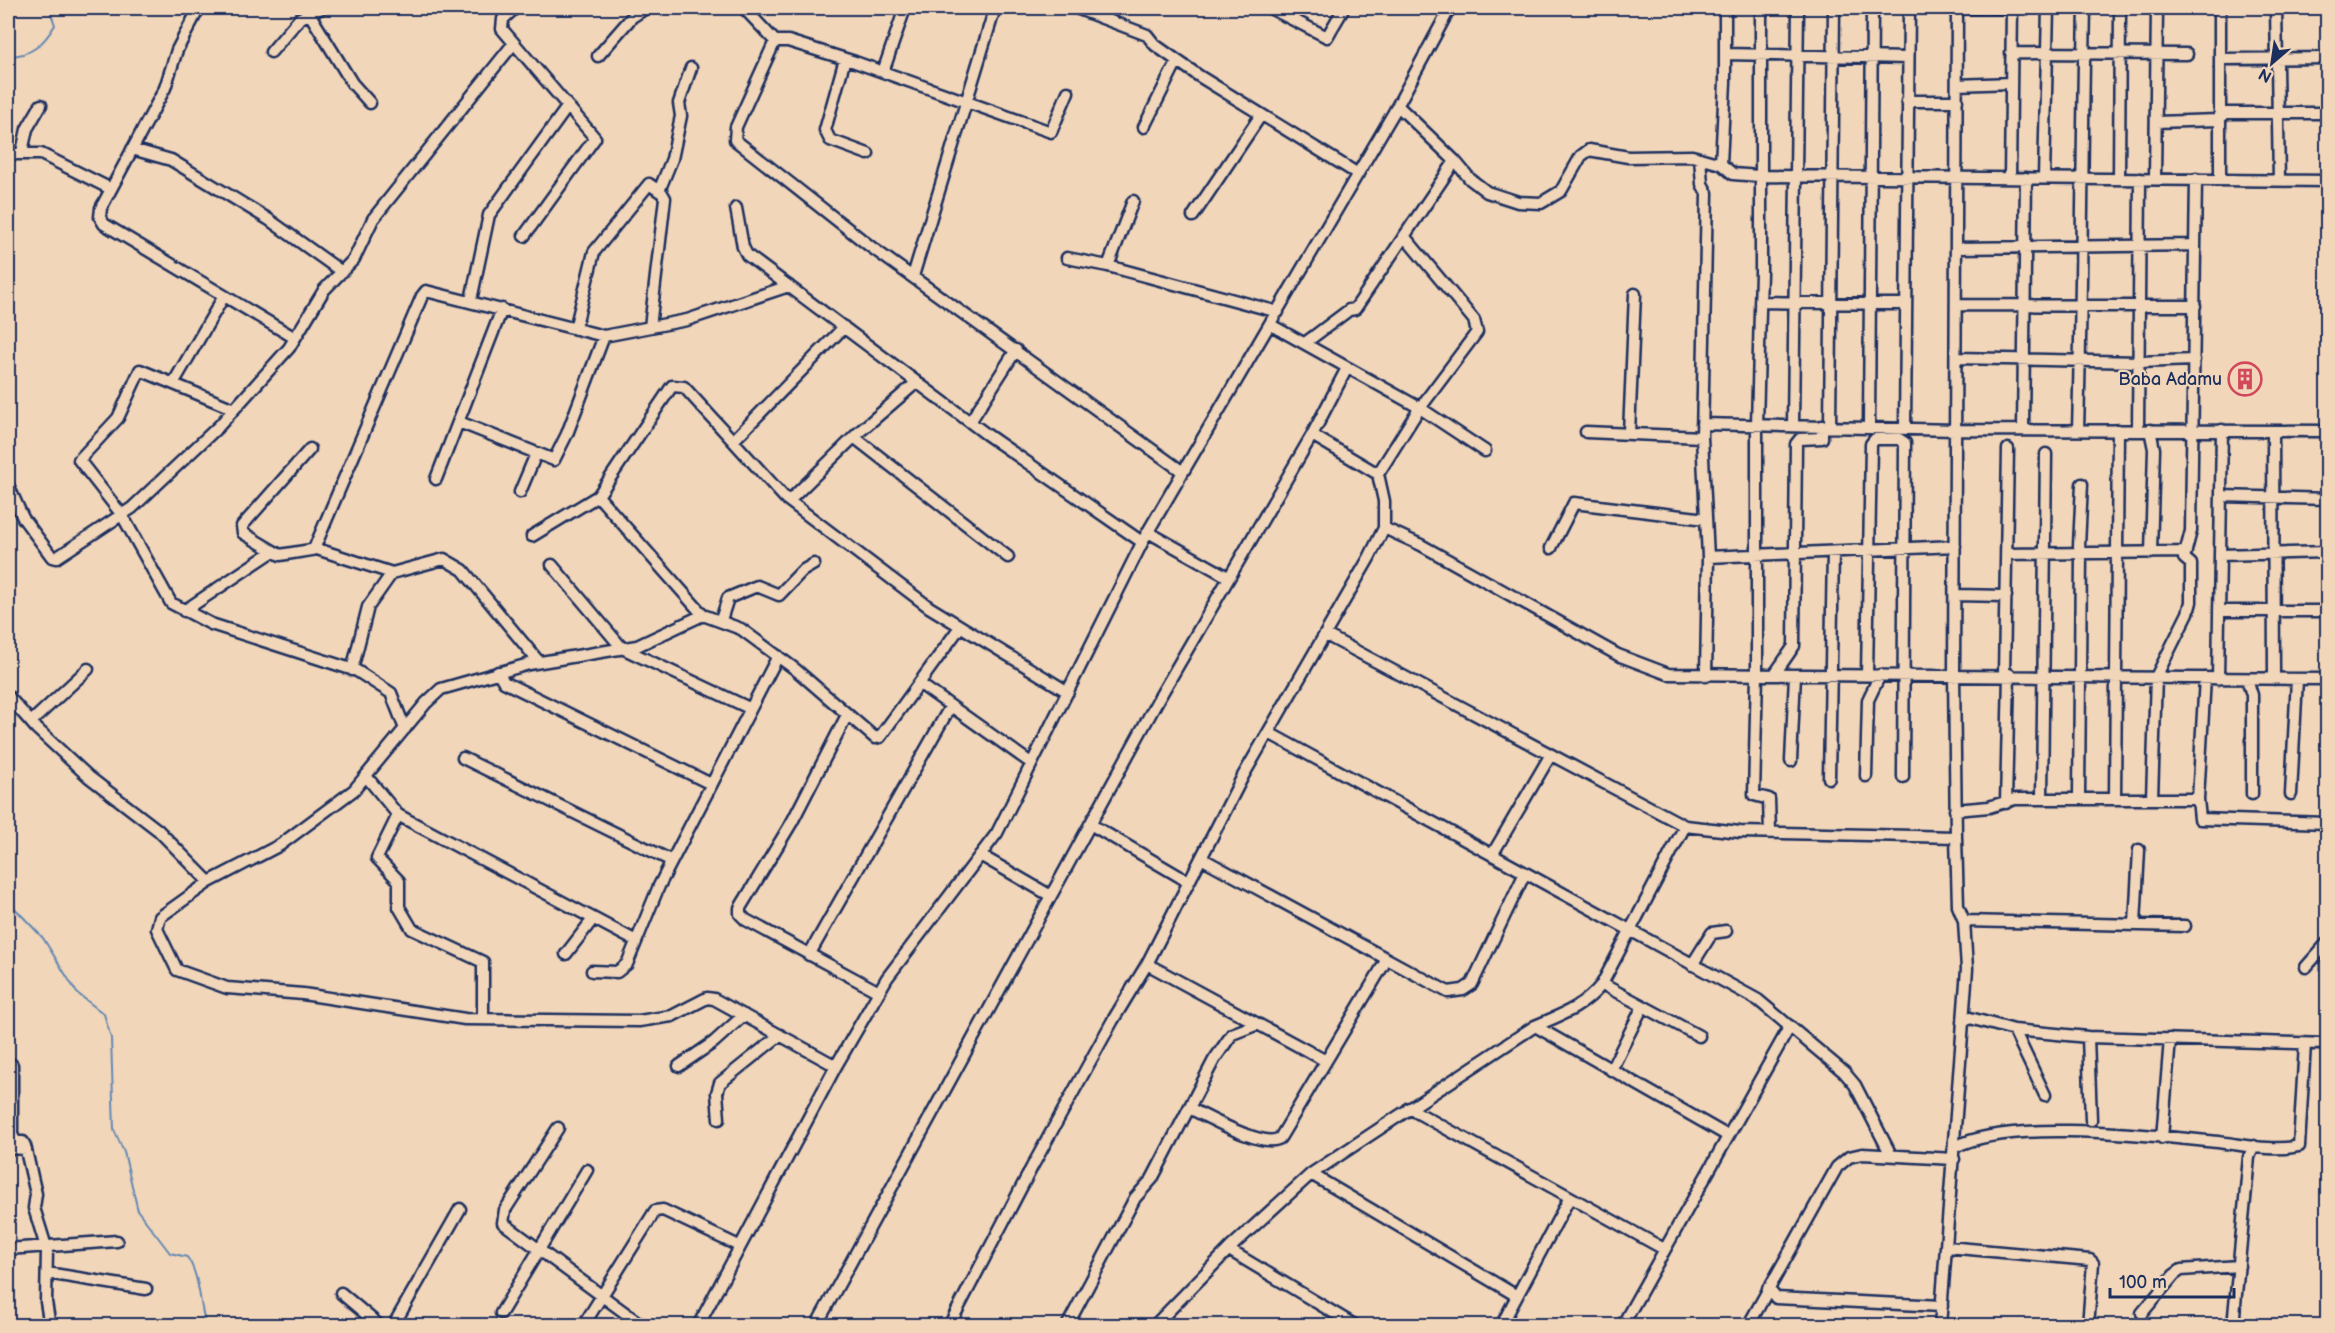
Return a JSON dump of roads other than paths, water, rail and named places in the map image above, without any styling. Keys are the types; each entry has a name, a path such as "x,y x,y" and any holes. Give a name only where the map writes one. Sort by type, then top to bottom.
{"street":[{"path":"199,8 177,50 165,88 101,208 100,217 104,224 295,338"},
{"path":"271,52 308,11 322,8"},
{"path":"515,8 500,25 592,133 595,141 524,236"},
{"path":"598,56 632,17 646,8"},
{"path":"744,8 775,41 788,41 845,59 968,100 1052,132 1068,92"},
{"path":"883,72 904,8"},
{"path":"913,276 995,8"},
{"path":"1076,8 1147,35 1177,61 1358,174"},
{"path":"1270,8 1327,37 1344,8"},
{"path":"698,1326 836,1066 879,992 997,833 1145,537 1398,106 1450,8"},
{"path":"1721,164 1725,8"},
{"path":"1761,8 1757,675 1754,795 1769,800 1770,833"},
{"path":"1792,426 1798,175 1798,8"},
{"path":"1774,675 1794,646 1797,441 1821,438 1826,426 1833,302 1831,175 1834,137 1834,8"},
{"path":"1869,427 1872,8"},
{"path":"1905,429 1908,8 2012,8 2010,178"},
{"path":"1940,1326 1955,1147 1966,969 1964,921 1958,906 1954,674 1957,8"},
{"path":"2044,178 2048,8"},
{"path":"2078,430 2083,246 2085,8"},
{"path":"2119,179 2121,8"},
{"path":"2155,179 2157,8"},
{"path":"2220,8 2218,120 2220,180"},
{"path":"2276,8 2279,180"},
{"path":"308,11 352,83 370,103"},
{"path":"775,41 736,127 735,140 871,247 1183,472"},
{"path":"8,485 23,518 52,557 59,557 132,508 234,409 295,338 324,290 354,259 373,219 514,43"},
{"path":"2011,53 2187,54"},
{"path":"1725,54 1908,58"},
{"path":"2220,59 2328,58"},
{"path":"845,59 825,130 830,140 868,154"},
{"path":"1144,127 1177,61"},
{"path":"659,191 672,159 681,116 679,103 691,68"},
{"path":"1957,85 2010,83"},
{"path":"1907,101 1957,102"},
{"path":"22,152 27,129 41,105"},
{"path":"471,300 489,215 568,106"},
{"path":"1398,106 1455,161 1470,179 1487,192 1518,202 1541,203 1561,191 1581,156 1588,150 1628,157 1700,158 1721,164 1733,174 1759,176 2328,181"},
{"path":"2156,122 2218,120 2226,113 2328,112"},
{"path":"1193,216 1261,115"},
{"path":"132,149 171,160 268,219 342,272"},
{"path":"8,154 22,152 41,154 111,189"},
{"path":"1700,158 1702,184 1707,193 1702,424 1708,557 1706,676"},
{"path":"1305,343 1349,310 1355,309 1455,161"},
{"path":"2023,430 2026,178"},
{"path":"2138,430 2140,179"},
{"path":"2152,798 2156,677 2191,602 2191,564 2186,562 2186,552 2191,531 2196,179"},
{"path":"575,329 594,252 646,184 659,191 665,198 650,327"},
{"path":"1108,266 1133,201"},
{"path":"736,208 744,251 916,382 970,422 1145,537 1228,577"},
{"path":"949,1326 1050,1135 1113,1020 1147,964 1269,733 1384,528 1383,501 1378,474 1420,408 1477,332 1477,325 1404,236"},
{"path":"1956,248 2195,245"},
{"path":"1067,258 1108,266 1278,312"},
{"path":"315,549 426,291 471,300 604,336 687,320 789,286"},
{"path":"1629,433 1635,294"},
{"path":"174,382 224,296"},
{"path":"1760,302 1905,304"},
{"path":"1956,305 2195,306"},
{"path":"436,479 502,309"},
{"path":"1270,325 1420,408 1485,451"},
{"path":"733,441 844,327"},
{"path":"459,422 550,460 556,456 604,336"},
{"path":"970,422 1016,350"},
{"path":"1956,358 2139,362 2194,360"},
{"path":"816,1326 1090,824 1228,577 1312,435 1347,368"},
{"path":"234,409 174,382 140,370 118,418 79,458 122,515 171,603 211,624 352,670 391,693 405,729"},
{"path":"789,501 854,437 916,382"},
{"path":"532,536 598,496 672,386 678,384 684,387 789,501 873,567 960,627 1068,692"},
{"path":"1702,424 1956,430 2328,431"},
{"path":"2115,798 2118,430"},
{"path":"2150,430 2154,450 2151,553"},
{"path":"2218,679 2222,430"},
{"path":"2273,431 2274,679"},
{"path":"1586,432 1702,437"},
{"path":"1312,435 1378,474"},
{"path":"854,437 1008,557"},
{"path":"1867,675 1870,444 1875,439 1899,439 1905,443 1903,777"},
{"path":"310,449 242,526 243,532 280,555 315,549 392,573 444,559 454,563 463,570 539,662"},
{"path":"2006,802 2008,449"},
{"path":"520,492 536,454"},
{"path":"2042,798 2043,553 2046,454"},
{"path":"2079,798 2081,553 2079,546 2082,484"},
{"path":"598,496 702,615 722,620 741,629 777,656 871,736 880,737 960,627"},
{"path":"2221,496 2328,499"},
{"path":"1551,548 1574,502 1706,519"},
{"path":"1384,528 1421,545 1618,656 1668,674 1706,676 2007,674 2328,679"},
{"path":"1708,557 1794,555 1955,546"},
{"path":"184,611 272,552"},
{"path":"1829,778 1833,552"},
{"path":"2007,554 2186,552"},
{"path":"2220,555 2328,552"},
{"path":"722,620 728,598 758,586 780,595 802,571 814,564"},
{"path":"552,566 622,648 749,708"},
{"path":"352,670 365,613 392,573"},
{"path":"1955,595 2006,596"},
{"path":"2219,611 2273,609 2328,611"},
{"path":"702,615 637,646 539,662 441,689 354,790 280,845 209,882 160,918 157,923 174,964 182,974 227,988 303,994 465,1019 639,1021 672,1016 707,998 744,1015 836,1066"},
{"path":"1326,635 1685,826 1770,833 1956,837"},
{"path":"592,971 618,972 623,969 672,861 777,656"},
{"path":"31,722 88,669"},
{"path":"498,672 504,682 711,784"},
{"path":"1791,761 1795,675"},
{"path":"1866,776 1868,699 1880,675"},
{"path":"2205,678 2198,799 2202,820 2328,823"},
{"path":"2247,679 2252,695 2252,794"},
{"path":"2291,794 2297,679"},
{"path":"920,684 1030,763"},
{"path":"8,696 31,722 89,777 158,830 209,882"},
{"path":"809,955 950,706"},
{"path":"847,715 792,822 740,908 740,914 746,920 879,992"},
{"path":"1269,733 1758,1000 1855,1084 1891,1155"},
{"path":"1492,855 1550,756"},
{"path":"463,758 672,861"},
{"path":"366,776 398,815 636,941"},
{"path":"1956,810 1989,807 2015,799 2198,799"},
{"path":"398,815 377,858 399,881 399,907 412,929 483,962 483,1019"},
{"path":"1090,824 1189,882"},
{"path":"1154,1326 1229,1250 1311,1174 1534,1026 1574,1010 1590,999 1602,984 1685,826"},
{"path":"2135,924 2139,850"},
{"path":"980,855 1051,896"},
{"path":"1201,858 1448,992 1463,990 1472,984 1525,873"},
{"path":"566,954 593,919"},
{"path":"1964,921 2185,926"},
{"path":"1692,965 1712,933 1726,931"},
{"path":"2306,967 2328,942"},
{"path":"1189,1108 1261,1141 1275,1142 1291,1124 1387,959"},
{"path":"1147,964 1326,1061"},
{"path":"1602,984 1699,1036"},
{"path":"1611,1070 1643,1006"},
{"path":"1067,1326 1135,1198 1152,1179 1214,1060 1232,1034 1233,1011"},
{"path":"679,1066 714,1042 744,1015"},
{"path":"1962,1022 1970,1018 2014,1030 2088,1037 2328,1044"},
{"path":"1232,1034 1258,1024"},
{"path":"1534,1026 1728,1136"},
{"path":"1622,1326 1790,1026"},
{"path":"2014,1030 2045,1095"},
{"path":"719,1119 717,1093 720,1083 780,1035"},
{"path":"2088,1037 2091,1120"},
{"path":"2162,1138 2170,1039"},
{"path":"1955,1147 1974,1139 2016,1131 2076,1132 2254,1146 2299,1146 2305,1044"},
{"path":"8,1062 12,1065 12,1136 16,1142 23,1142 26,1149 36,1194 34,1208 48,1257 46,1302 50,1326"},
{"path":"1408,1108 1664,1249"},
{"path":"558,1128 504,1216 503,1223 643,1326"},
{"path":"2240,1145 2249,1157"},
{"path":"2233,1326 2249,1157 2254,1146"},
{"path":"8,1148 26,1149"},
{"path":"1748,1326 1837,1167 1849,1157 1862,1154 1954,1159"},
{"path":"501,1314 587,1170"},
{"path":"1311,1174 1517,1296"},
{"path":"1501,1326 1570,1197"},
{"path":"393,1326 460,1209"},
{"path":"584,1326 652,1214 659,1210 739,1246"},
{"path":"8,1249 45,1244 58,1247 117,1241"},
{"path":"1947,1247 2090,1260 2092,1263 2088,1326"},
{"path":"1229,1250 1356,1326"},
{"path":"2142,1313 2174,1275 2181,1270 2239,1266"},
{"path":"47,1274 146,1289"},
{"path":"1768,1288 1776,1298 1942,1306"},
{"path":"341,1293 380,1326"}],"waterway":[{"path":"8,56 23,54 41,44 55,25 49,8"},
{"path":"8,230 8,262"},
{"path":"8,901 43,938 77,993 104,1014 111,1038 114,1130 124,1152 138,1211 170,1253 187,1257 197,1281 206,1326"}],"place":[{"name":"Baba Adamu","path":"2245,379"}]}
